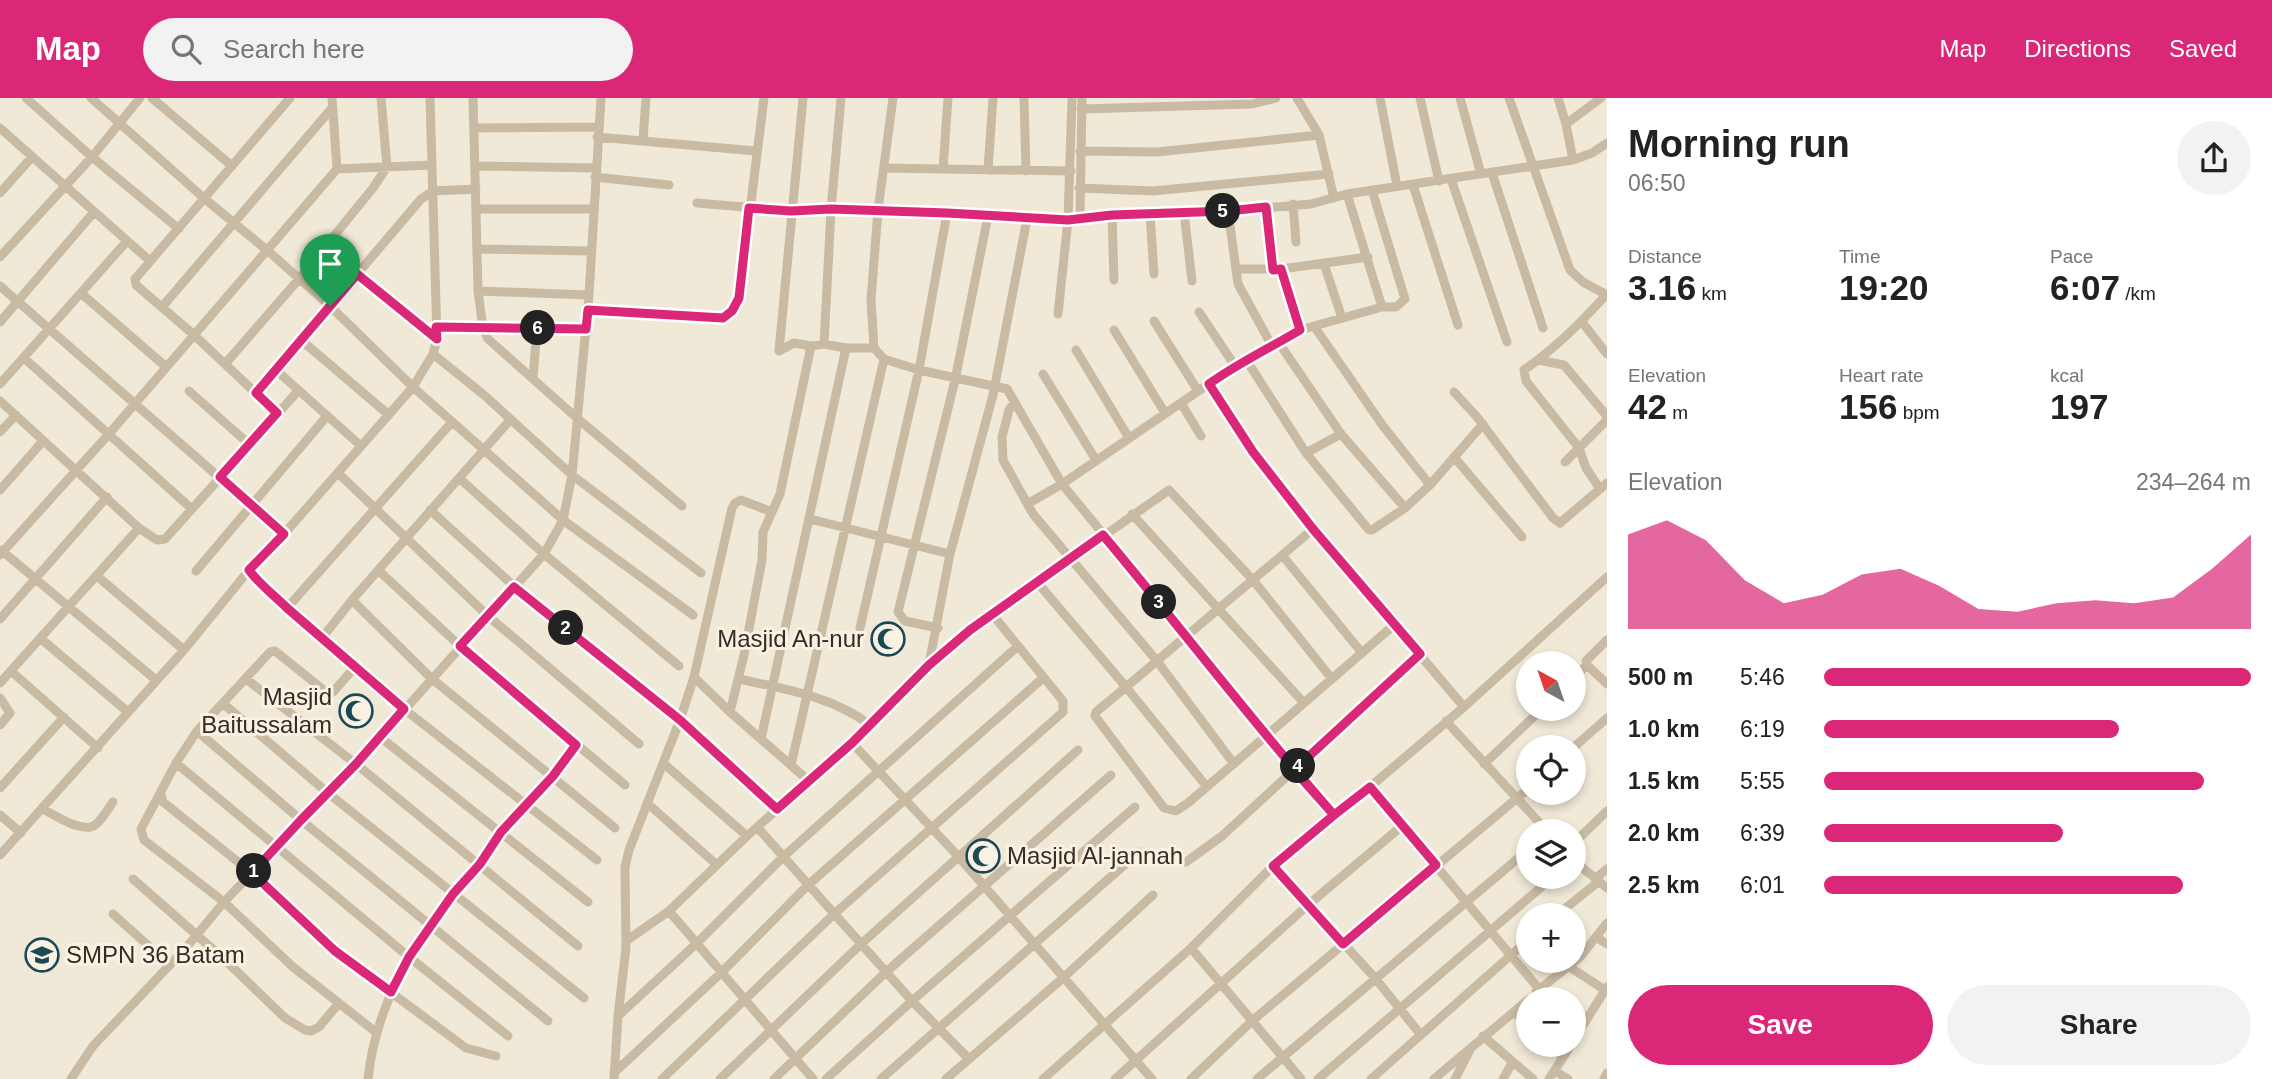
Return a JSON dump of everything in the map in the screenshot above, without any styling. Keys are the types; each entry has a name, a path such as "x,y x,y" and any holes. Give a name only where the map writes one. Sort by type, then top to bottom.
{"street":[{"path":"26,98 179,229"},
{"path":"91,98 330,306 482,451 563,520 692,615"},
{"path":"0,257 92,157 141,98"},
{"path":"152,98 232,166"},
{"path":"225,364 299,279 387,167 381,98"},
{"path":"0,855 184,650 249,570 389,415 413,387 433,354 437,339 430,98"},
{"path":"473,98 478,291 483,328 488,339 682,506"},
{"path":"71,1079 93,1046 170,965 224,902 356,764 544,554 563,520 572,475 588,310 597,127 601,98"},
{"path":"643,140 646,98"},
{"path":"588,310 723,318 732,311 739,298 764,98"},
{"path":"803,98 779,351 794,343 874,348"},
{"path":"824,344 831,209 841,98"},
{"path":"893,98 878,210 871,300 874,348 884,359 919,370 955,380 1007,389 1062,484 1187,635 1266,736 1334,815"},
{"path":"943,169 948,98"},
{"path":"988,170 993,98"},
{"path":"1024,98 1026,171"},
{"path":"1058,314 1068,220 1072,98"},
{"path":"1080,218 1082,98"},
{"path":"1082,109 1252,104 1276,98"},
{"path":"1297,98 1318,135 1334,198"},
{"path":"1380,98 1397,186"},
{"path":"1420,98 1439,181"},
{"path":"1460,98 1481,174"},
{"path":"1454,392 1483,424 1553,518 1560,523 1604,486 1586,468 1579,448 1526,381 1524,370 1582,322 1607,294 1583,282 1570,271 1509,98"},
{"path":"1558,98 1573,160"},
{"path":"1566,124 1601,98"},
{"path":"277,413 136,285 135,279 287,99"},
{"path":"156,680 1,552 108,435 338,169 332,103"},
{"path":"162,307 332,103"},
{"path":"474,128 597,127"},
{"path":"0,129 150,261"},
{"path":"1080,151 1157,152 1318,135"},
{"path":"597,137 756,151"},
{"path":"697,204 791,211 878,210 1068,220 1112,215 1228,211 1311,204 1347,194 1573,160 1592,153 1607,143"},
{"path":"0,193 32,157"},
{"path":"338,169 432,165"},
{"path":"475,166 596,173 670,185"},
{"path":"885,168 1071,172"},
{"path":"1492,173 1543,328"},
{"path":"1079,188 1153,191 1329,174"},
{"path":"1451,179 1507,342"},
{"path":"1413,184 1458,325"},
{"path":"256,393 421,199 433,191 475,190"},
{"path":"1029,503 1062,484 1235,366 1300,330 1382,307 1396,307 1405,299 1372,190"},
{"path":"1347,194 1382,307"},
{"path":"1293,204 1296,242"},
{"path":"1266,207 1277,269 1300,330"},
{"path":"476,209 594,209"},
{"path":"1228,211 1238,284 1276,344 1341,434 1405,509"},
{"path":"0,321 94,212"},
{"path":"1185,212 1192,281"},
{"path":"860,628 919,370 947,213"},
{"path":"1150,213 1154,274"},
{"path":"1112,215 1114,281"},
{"path":"938,628 905,621 898,612 955,380 988,216"},
{"path":"929,665 950,554 994,386 1027,219"},
{"path":"0,384 127,241"},
{"path":"477,249 591,251"},
{"path":"1236,269 1277,269 1368,257"},
{"path":"1324,264 1342,318"},
{"path":"357,274 437,339"},
{"path":"0,286 284,534"},
{"path":"478,291 589,295"},
{"path":"82,293 165,366"},
{"path":"1199,312 1235,366"},
{"path":"1154,321 1198,391"},
{"path":"1582,322 1607,354"},
{"path":"1314,326 1383,426 1430,485"},
{"path":"436,327 586,329"},
{"path":"533,379 537,328"},
{"path":"1114,330 1166,413"},
{"path":"301,340 389,415"},
{"path":"730,712 762,560 763,532 780,494 811,346"},
{"path":"761,739 846,348"},
{"path":"1076,350 1129,438"},
{"path":"433,354 484,395 572,475 701,573"},
{"path":"24,358 192,509"},
{"path":"791,765 884,359"},
{"path":"1538,360 1564,365 1607,418 1565,462"},
{"path":"1247,361 1306,453 1369,530 1405,509 1430,485 1483,424"},
{"path":"276,370 361,446"},
{"path":"1043,374 1096,460"},
{"path":"1209,384 1253,452 1313,529 1464,706"},
{"path":"189,391 249,444"},
{"path":"0,401 139,527 157,540 164,539 298,391"},
{"path":"1015,402 1009,410 1002,438 1003,460 1033,514 1157,661 1234,764"},
{"path":"1181,403 1201,436"},
{"path":"0,432 16,415"},
{"path":"196,571 327,416"},
{"path":"322,638 405,538 510,420"},
{"path":"287,608 452,422"},
{"path":"1306,453 1341,434"},
{"path":"0,490 43,441"},
{"path":"1454,457 1522,537"},
{"path":"338,472 488,616 639,744"},
{"path":"459,478 544,554 679,666"},
{"path":"626,941 669,911 747,836 852,743 929,665 992,614 1169,490 1253,580 1332,679"},
{"path":"0,619 107,497"},
{"path":"614,1076 626,941 625,867 694,677 732,508 741,500 772,512"},
{"path":"430,510 514,587 680,720 777,809"},
{"path":"1132,514 1304,703"},
{"path":"810,519 950,554"},
{"path":"0,683 139,527"},
{"path":"1313,529 1096,712 1095,716 1164,808 1176,811 1207,787 1394,625"},
{"path":"1282,555 1362,653"},
{"path":"249,570 261,587 271,592 404,709 597,860"},
{"path":"378,570 460,646 625,785"},
{"path":"97,576 184,650"},
{"path":"1043,1079 1191,948 1273,866 1464,706 1607,577"},
{"path":"1037,582 1207,787"},
{"path":"352,600 431,678 615,828"},
{"path":"662,1079 833,915 1063,712 1063,701 992,614"},
{"path":"40,638 128,712"},
{"path":"1607,640 1586,661 1607,684"},
{"path":"618,1016 697,943 783,857 1018,646"},
{"path":"355,667 332,692 325,691 275,651 270,652 197,731 176,763 141,829 144,840 224,902 293,967 377,1033"},
{"path":"1186,862 1222,836 1420,654"},
{"path":"11,671 97,748"},
{"path":"694,677 809,780"},
{"path":"614,1076 807,886 1043,678"},
{"path":"246,679 356,764 578,946"},
{"path":"739,679 808,694 858,716 870,725"},
{"path":"0,698 10,713 0,725"},
{"path":"222,706 226,706 328,793 584,998"},
{"path":"0,788 64,718"},
{"path":"1586,737 1607,718"},
{"path":"1446,721 1516,797"},
{"path":"1484,764 1529,721"},
{"path":"197,731 301,820 548,1021"},
{"path":"380,737 587,902"},
{"path":"852,743 958,856 1152,1079"},
{"path":"368,1079 377,1033 391,992 409,957 501,832 553,776 576,745"},
{"path":"720,1079 861,944 1077,750"},
{"path":"176,763 508,1036"},
{"path":"663,763 747,836"},
{"path":"774,1079 886,972 1111,775"},
{"path":"1370,787 1537,987"},
{"path":"161,794 163,802 252,873 335,951 466,1048 496,1056"},
{"path":"1191,1079 1252,1021 1516,801"},
{"path":"43,808 69,823 88,828 97,824 113,802"},
{"path":"647,803 717,865"},
{"path":"1523,805 1536,819"},
{"path":"826,1079 1135,807"},
{"path":"1586,831 1607,811"},
{"path":"0,815 21,833"},
{"path":"1115,1079 1308,905 1403,825"},
{"path":"757,827 833,915 969,1059"},
{"path":"881,1079 1139,852"},
{"path":"1258,1079 1516,860"},
{"path":"1273,866 1375,978 1421,1035"},
{"path":"1571,903 1607,869"},
{"path":"1586,871 1607,888"},
{"path":"133,879 285,1018 311,1031 318,1027 339,1003"},
{"path":"1318,1079 1539,889"},
{"path":"946,1079 1063,978 1153,895"},
{"path":"669,911 813,1079"},
{"path":"113,914 170,965"},
{"path":"1586,950 1607,923"},
{"path":"1596,937 1607,944"},
{"path":"1191,948 1301,1079"},
{"path":"1371,1079 1516,950"},
{"path":"1542,987 1559,973"},
{"path":"1580,973 1606,989 1586,1020"},
{"path":"1434,1079 1482,1036 1514,1012"},
{"path":"1482,1036 1533,1079"},
{"path":"1455,1079 1473,1045"},
{"path":"1563,1057 1552,1075 1568,1079"},
{"path":"1503,1079 1512,1063"},
{"path":"1604,1079 1607,1073"}],"place":[{"name":"Masjid An-nur","path":"888,639"},
{"name":"Masjid Baitussalam","path":"356,711"},
{"name":"Masjid Al-jannah","path":"983,856"},
{"name":"SMPN 36 Batam","path":"42,955"}],"route":[{"path":"330,306 256,393 277,413 220,477 284,534 249,570 261,587 271,592 404,709 356,764 252,873 335,951 391,992 409,957 453,894 480,864 501,832 553,776 576,745 460,646 514,587 680,720 777,809 852,743 929,665 970,630 1103,535 1187,635 1294,770 1334,815 1370,787 1436,865 1343,944 1273,866 1334,815 1294,770 1420,654 1313,529 1253,452 1209,384 1235,366 1300,330 1281,269 1273,270 1266,207 1112,215 1068,220 878,210 791,211 749,208 739,298 732,311 723,318 588,310 586,329 436,327 437,339 357,274 330,306"}]}
